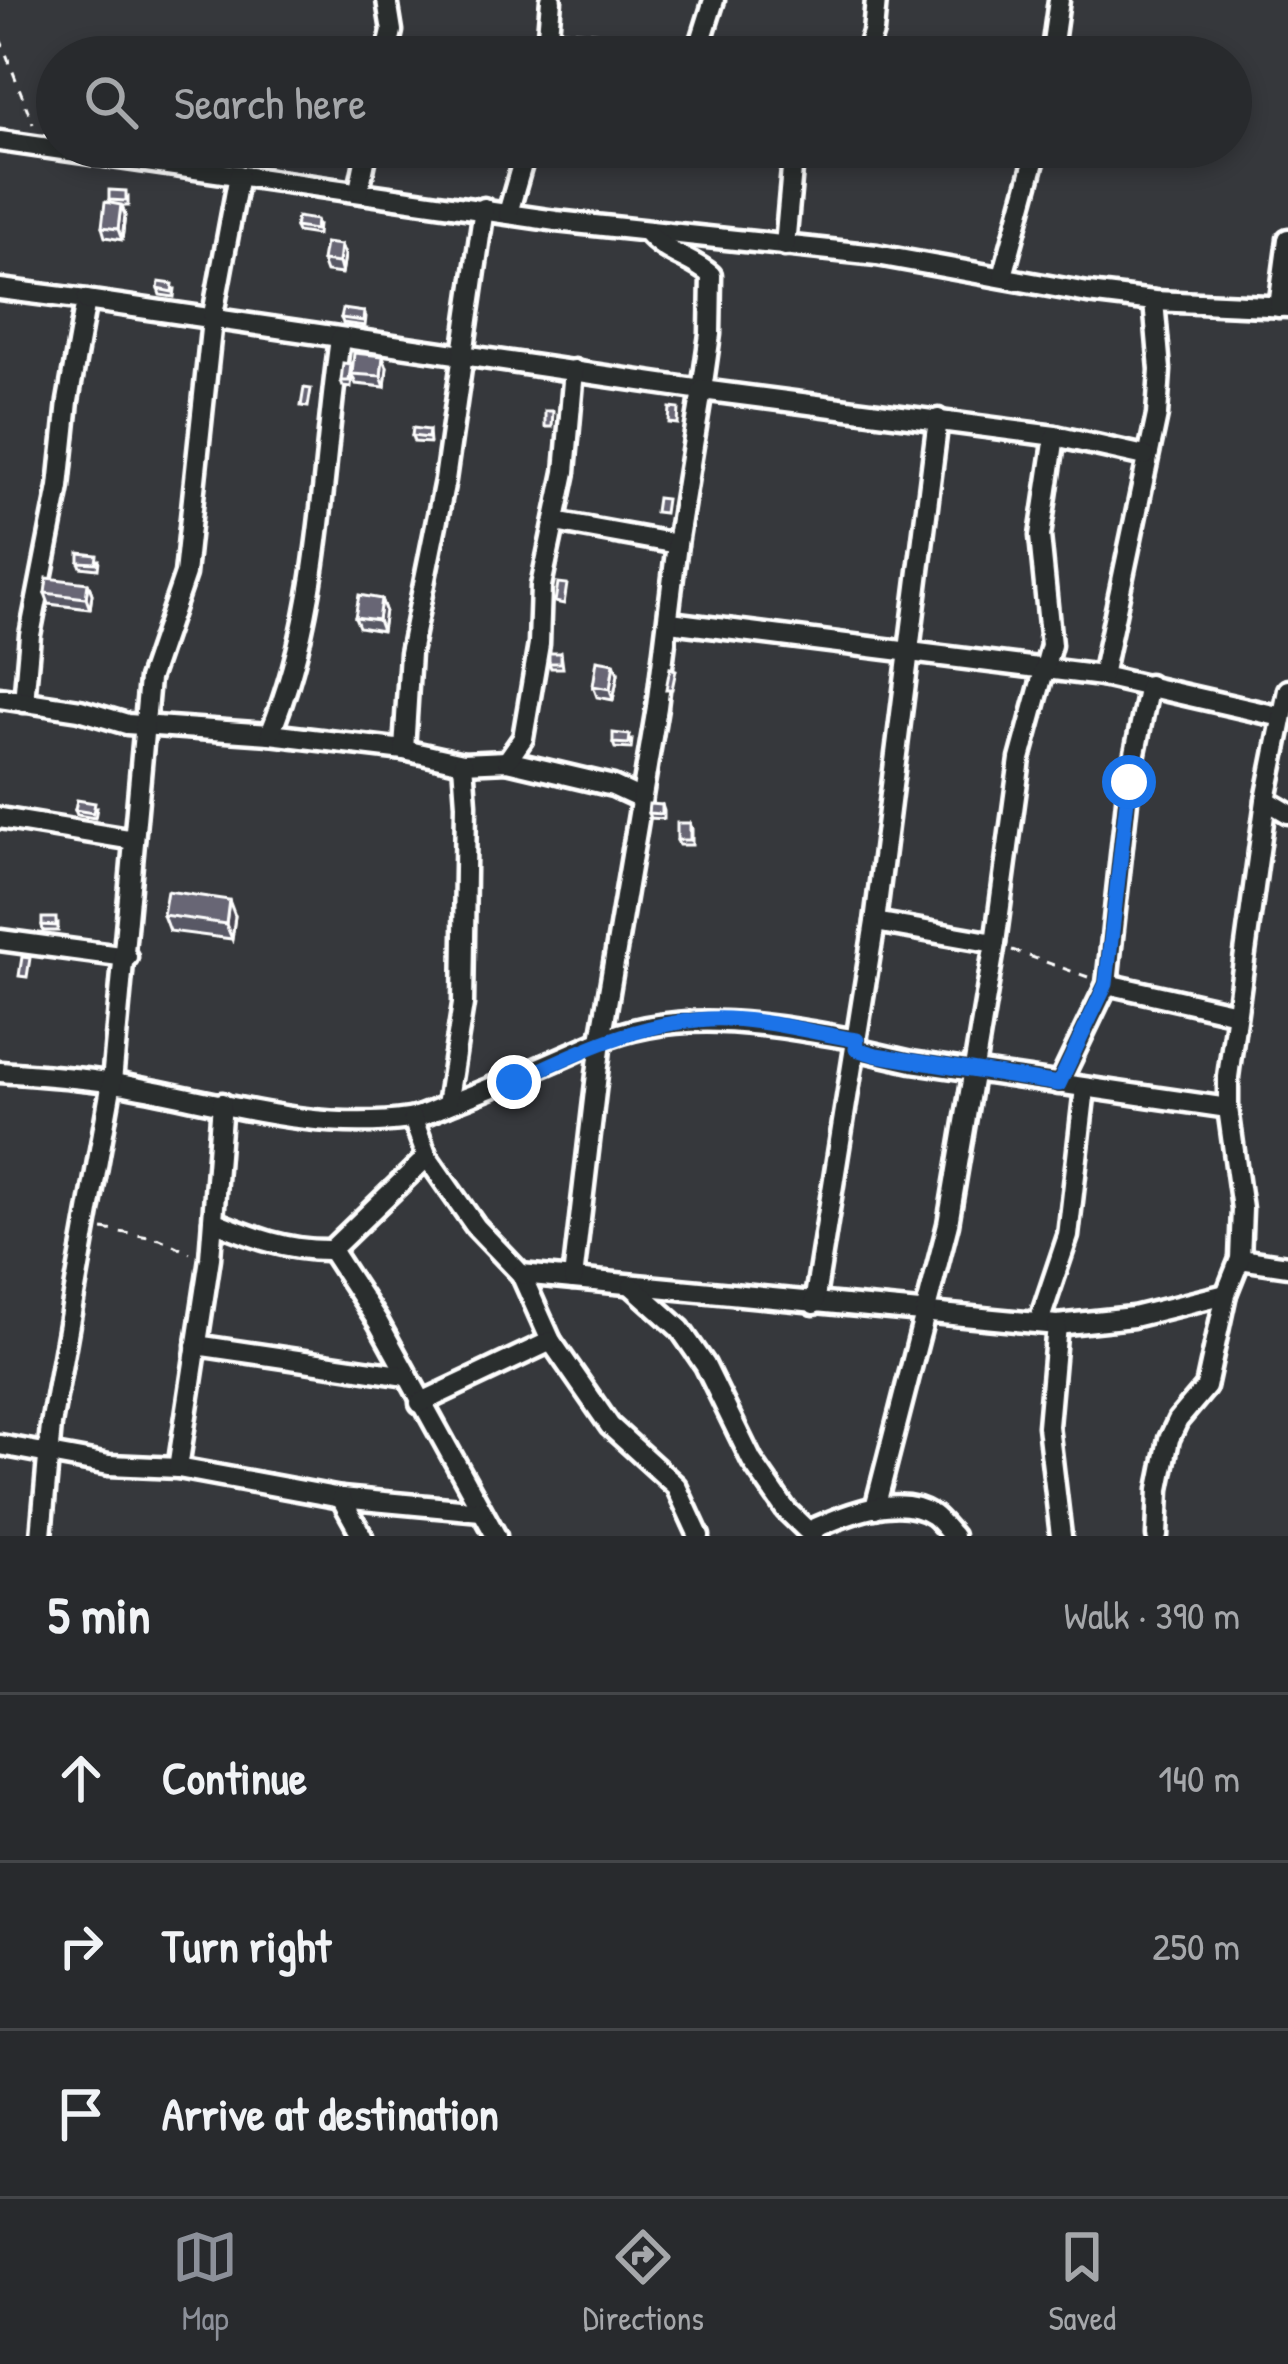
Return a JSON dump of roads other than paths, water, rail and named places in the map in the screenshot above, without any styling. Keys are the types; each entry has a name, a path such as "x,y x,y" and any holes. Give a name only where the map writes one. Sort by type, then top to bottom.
{"street":[{"path":"387,0 391,36"},
{"path":"547,36 550,0"},
{"path":"703,36 714,0"},
{"path":"872,36 876,0"},
{"path":"1054,36 1058,0"},
{"path":"0,141 36,146"},
{"path":"190,168 647,232 877,255 1154,301 1284,307 1288,239"},
{"path":"359,190 364,168"},
{"path":"508,213 521,168"},
{"path":"785,246 792,168"},
{"path":"1003,276 1032,168"},
{"path":"41,1536 49,1454 112,1082 127,957 143,723 155,656 185,574 212,320 239,175"},
{"path":"404,750 406,676 445,480 484,208"},
{"path":"572,1280 601,1040 670,622 676,544 710,334 710,272 670,254 647,232"},
{"path":"0,289 938,419 1145,455"},
{"path":"24,702 30,635 59,487 86,300"},
{"path":"1102,676 1145,455 1157,416 1160,370 1154,301"},
{"path":"270,734 292,677 315,560 340,339"},
{"path":"507,761 523,738 538,644 541,586 572,420 574,370"},
{"path":"814,1304 875,922 938,419"},
{"path":"875,1508 948,1224 1020,759 1051,645 1040,536 1055,436"},
{"path":"555,522 676,544"},
{"path":"670,622 1102,676 1282,717"},
{"path":"1059,1084 1106,984 1129,782 1149,685"},
{"path":"1157,1536 1169,1439 1178,1420 1206,1387 1226,1294 1240,1259 1241,1209 1228,1108 1236,1013 1266,800 1288,690"},
{"path":"0,698 80,710 127,724 270,734 404,750 463,763 507,761 613,786 641,799"},
{"path":"447,1105 463,1004 463,763"},
{"path":"1266,800 1288,813"},
{"path":"0,818 134,840"},
{"path":"875,922 995,943"},
{"path":"0,940 127,957"},
{"path":"1106,984 1236,1013"},
{"path":"0,1072 112,1082 312,1119 413,1119 514,1082 601,1040 709,1019 741,1021 972,1070 1228,1108"},
{"path":"1060,1536 1048,1426 1048,1324 1068,1236 1085,1088"},
{"path":"178,1468 210,1258 222,1103"},
{"path":"413,1119 427,1157 476,1227 521,1274 551,1341 610,1426 676,1486 699,1536"},
{"path":"213,1221 264,1242 331,1250 427,1157"},
{"path":"331,1250 378,1322 496,1536"},
{"path":"1240,1259 1288,1266"},
{"path":"521,1274 1048,1324 1133,1317 1226,1294"},
{"path":"632,1286 680,1329 705,1365 752,1462 786,1510 812,1533 842,1516 875,1508 934,1515 953,1536"},
{"path":"420,1403 551,1341"},
{"path":"196,1345 406,1376"},
{"path":"0,1445 109,1465 178,1468 341,1498 482,1511"},
{"path":"341,1498 362,1536"}]}
